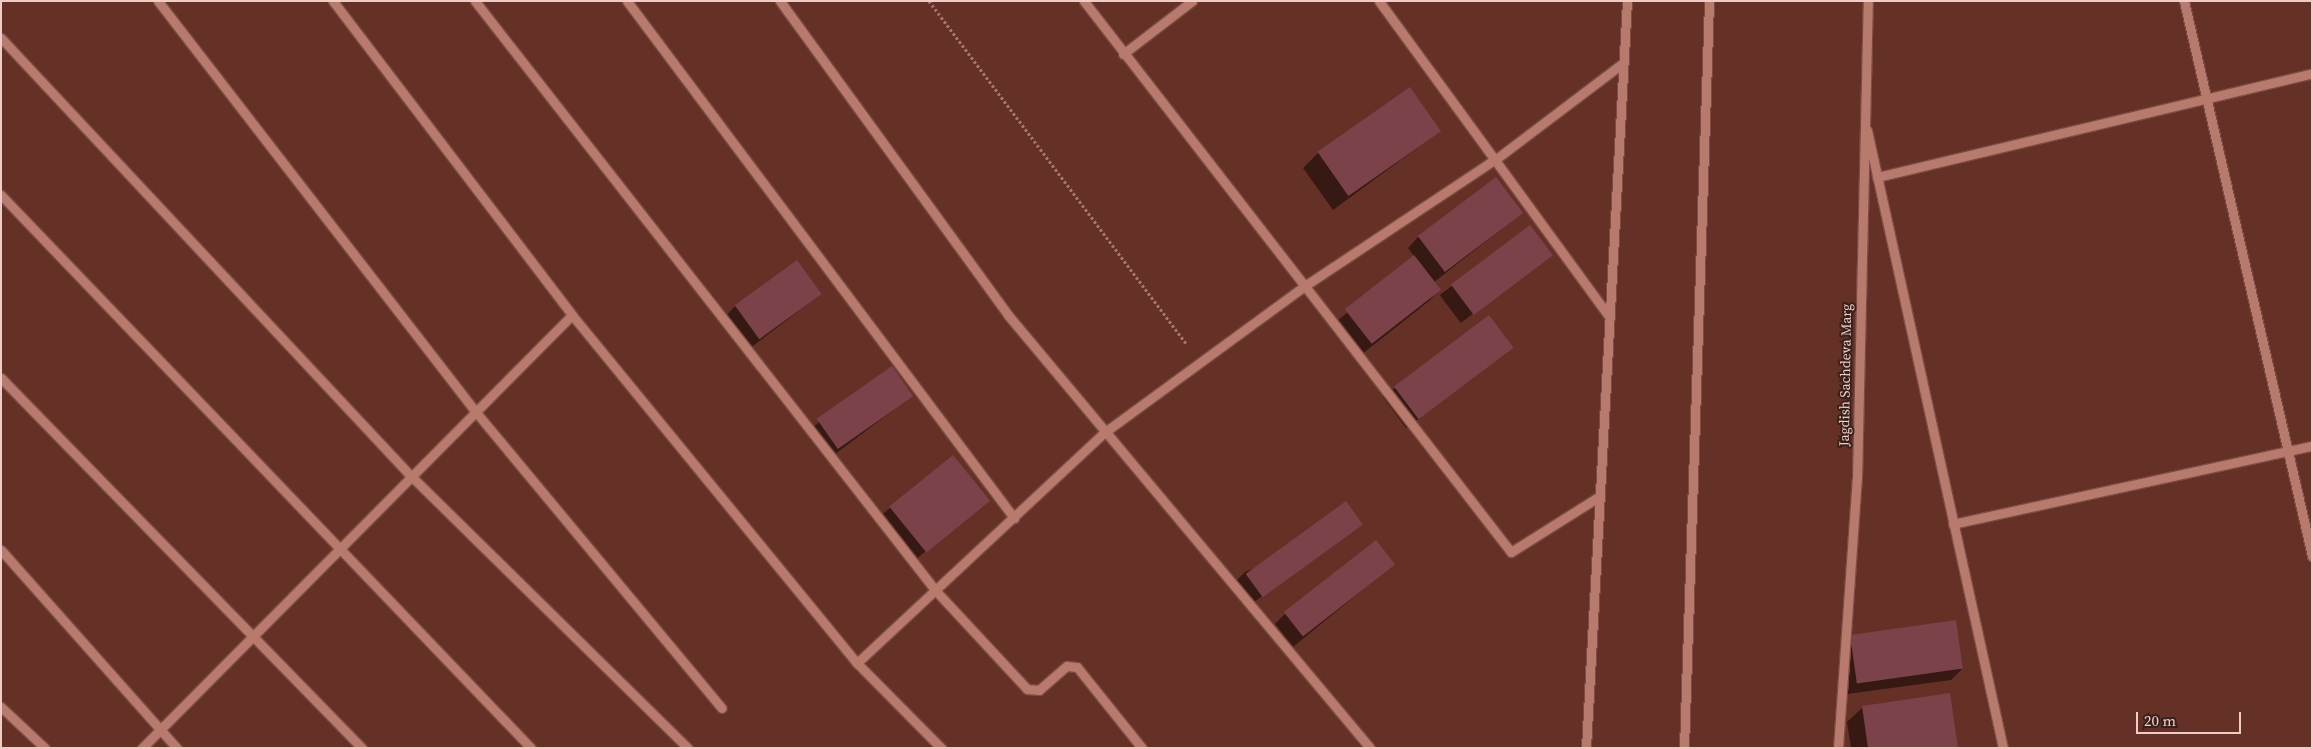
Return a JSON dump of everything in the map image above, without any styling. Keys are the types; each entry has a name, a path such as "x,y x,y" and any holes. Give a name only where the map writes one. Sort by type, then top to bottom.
{"street":[{"path":"158,1 475,411 722,708"},
{"path":"334,1 572,314 857,663 941,748"},
{"path":"475,1 936,591 1027,689 1039,690 1067,666 1076,667 1142,748"},
{"path":"627,1 1014,518"},
{"path":"780,1 1008,315 1370,748"},
{"path":"1084,1 1123,54 1306,285 1511,552 1600,496"},
{"path":"1123,54 1192,1"},
{"path":"1379,1 1609,316"},
{"path":"1586,748 1627,1"},
{"path":"1684,748 1709,1"},
{"name":"Jagdish Sachdeva Marg","path":"1838,748 1857,479 1868,1"},
{"path":"2184,1 2204,99 2291,450 2312,556"},
{"path":"1,38 410,474 688,748"},
{"path":"857,663 1105,432 1306,285 1496,159 1623,63"},
{"path":"1877,177 2312,73"},
{"path":"1864,115 2003,748"},
{"path":"1,195 531,748"},
{"path":"142,748 341,549 410,474 572,314"},
{"path":"1,378 362,748"},
{"path":"1953,524 2312,446"},
{"path":"1,550 177,748"},
{"path":"1,707 45,748"}],"path":[{"path":"929,1 1201,362"}],"building":[{"path":"1410,87 1441,131 1348,196 1317,152"},
{"path":"1496,177 1523,213 1445,272 1418,236"},
{"path":"1530,225 1553,255 1474,315 1451,285"},
{"path":"1414,255 1441,290 1372,344 1345,309"},
{"path":"797,260 822,294 759,339 735,305"},
{"path":"1489,315 1514,348 1419,419 1394,387"},
{"path":"892,366 913,396 838,449 817,419"},
{"path":"953,455 990,501 926,552 889,507"},
{"path":"1346,501 1363,524 1263,597 1246,574"},
{"path":"1376,540 1395,564 1303,636 1284,612"},
{"path":"1956,620 1963,669 1857,683 1850,635"},
{"path":"1950,693 1958,748 1868,748 1862,706"}]}
